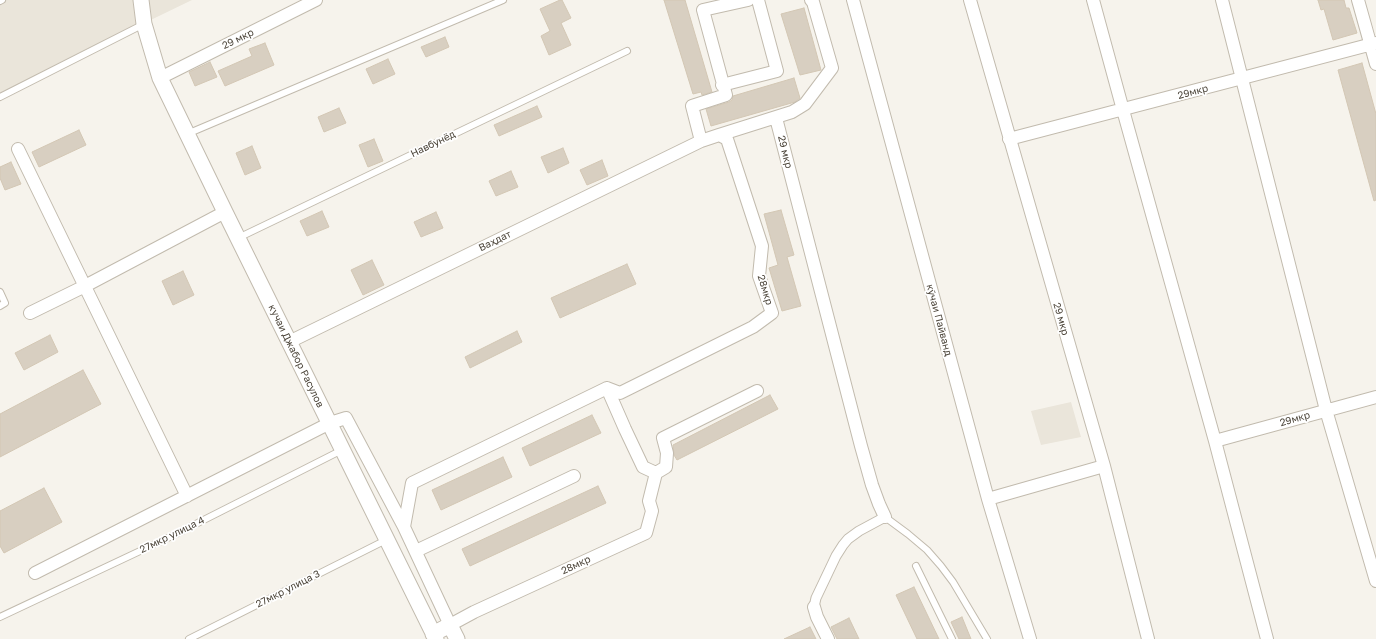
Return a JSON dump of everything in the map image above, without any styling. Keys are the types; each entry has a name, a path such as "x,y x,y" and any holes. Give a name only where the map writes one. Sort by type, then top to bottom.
{"street":[{"name":"кучаи Джабор Расулов","path":"141,0 144,24 160,78 434,636"},
{"name":"29 мкр","path":"160,78 316,0"},
{"path":"748,0 703,10 726,96 692,106 701,141 776,118 792,112 805,104 832,68 813,2 811,0"},
{"path":"722,85 777,71 758,0"},
{"name":"кӯчаи Пайванд","path":"853,0 988,499 1030,639"},
{"name":"29 мкр","path":"970,0 1104,466 1148,639"},
{"path":"1093,0 1215,441 1267,639"},
{"path":"1222,0 1326,410 1376,581"},
{"path":"1358,0 1373,44 1376,64"},
{"name":"29мкр","path":"1009,139 1373,44"},
{"name":"29 мкр","path":"776,118 861,446 872,485 885,517"},
{"name":"28мкр","path":"607,388 620,393 753,327 772,313 759,276 762,246 727,139 719,135"},
{"name":"Ваҳдат","path":"289,342 701,141"},
{"path":"18,149 187,496"},
{"path":"30,313 85,286 225,212"},
{"path":"404,527 412,483 607,388 643,467 656,473"},
{"name":"28мкр","path":"450,625 474,612 646,533 652,511 649,501 656,473 666,467 667,453 663,438 757,392"},
{"name":"29мкр","path":"1215,441 1376,397"},
{"path":"35,573 330,424 346,418 404,527 457,639"},
{"path":"988,499 1104,466"},
{"path":"416,551 574,476"},
{"path":"828,639 817,617 814,607 836,556 848,539 859,531 885,517"},
{"path":"434,636 450,625"}],"lane":[{"path":"187,134 503,0"},
{"path":"0,97 144,24"},
{"name":"Навбунёд","path":"238,238 627,51"},
{"path":"0,292 5,303 0,306"},
{"name":"27мкр улица 4","path":"0,617 174,535 343,450"},
{"name":"29 мкр","path":"885,517 918,542 941,566 953,582 987,639"},
{"name":"27мкр улица 3","path":"189,639 386,540"},
{"path":"916,566 952,639"}],"shaded area":[{"path":"0,0 192,0 0,93"},
{"path":"1071,402 1081,437 1041,445 1031,411"}],"building":[{"path":"562,0 571,18 561,23 571,45 549,55 541,36 550,31 540,9"},
{"path":"664,0 685,0 712,92 702,95 701,92 693,94"},
{"path":"1318,0 1344,0 1346,8 1349,8 1357,33 1333,40 1324,9 1321,10"},
{"path":"804,8 821,70 800,75 781,14"},
{"path":"445,37 449,47 426,57 421,47"},
{"path":"265,43 274,65 225,86 218,71 252,56 249,49"},
{"path":"388,59 395,74 373,84 366,69"},
{"path":"210,62 217,77 195,86 189,72"},
{"path":"1362,63 1376,114 1376,200 1374,201 1338,70"},
{"path":"794,78 800,98 795,102 711,126 706,109 729,102 732,100 733,96"},
{"path":"537,106 542,117 499,136 494,125"},
{"path":"339,108 346,123 324,132 318,117"},
{"path":"79,130 86,145 39,167 32,152"},
{"path":"374,139 383,161 368,167 359,145"},
{"path":"252,146 261,168 245,175 236,153"},
{"path":"563,148 569,163 548,173 541,157"},
{"path":"602,160 608,176 587,185 580,170"},
{"path":"11,162 21,184 5,190 0,178 0,167"},
{"path":"511,171 518,187 496,196 489,181"},
{"path":"781,210 794,255 787,257 801,306 782,311 769,268 778,265 764,214"},
{"path":"322,211 329,227 307,236 300,221"},
{"path":"436,212 443,228 421,237 414,222"},
{"path":"372,260 384,285 363,295 351,270"},
{"path":"627,264 636,284 560,318 551,298"},
{"path":"183,271 194,295 173,305 162,281"},
{"path":"517,331 522,342 470,368 465,357"},
{"path":"50,335 58,352 24,370 15,353"},
{"path":"83,370 101,404 0,457 0,414"},
{"path":"770,395 778,409 677,460 674,455 673,445"},
{"path":"592,415 601,433 530,466 522,448"},
{"path":"503,457 512,477 441,510 432,490"},
{"path":"598,486 606,503 470,566 462,549"},
{"path":"44,488 62,522 4,553 0,546 0,511"},
{"path":"914,587 939,639 917,639 896,595"},
{"path":"962,617 971,639 959,639 951,622"},
{"path":"849,618 859,639 837,639 831,627"},
{"path":"810,627 816,639 784,639"}]}
